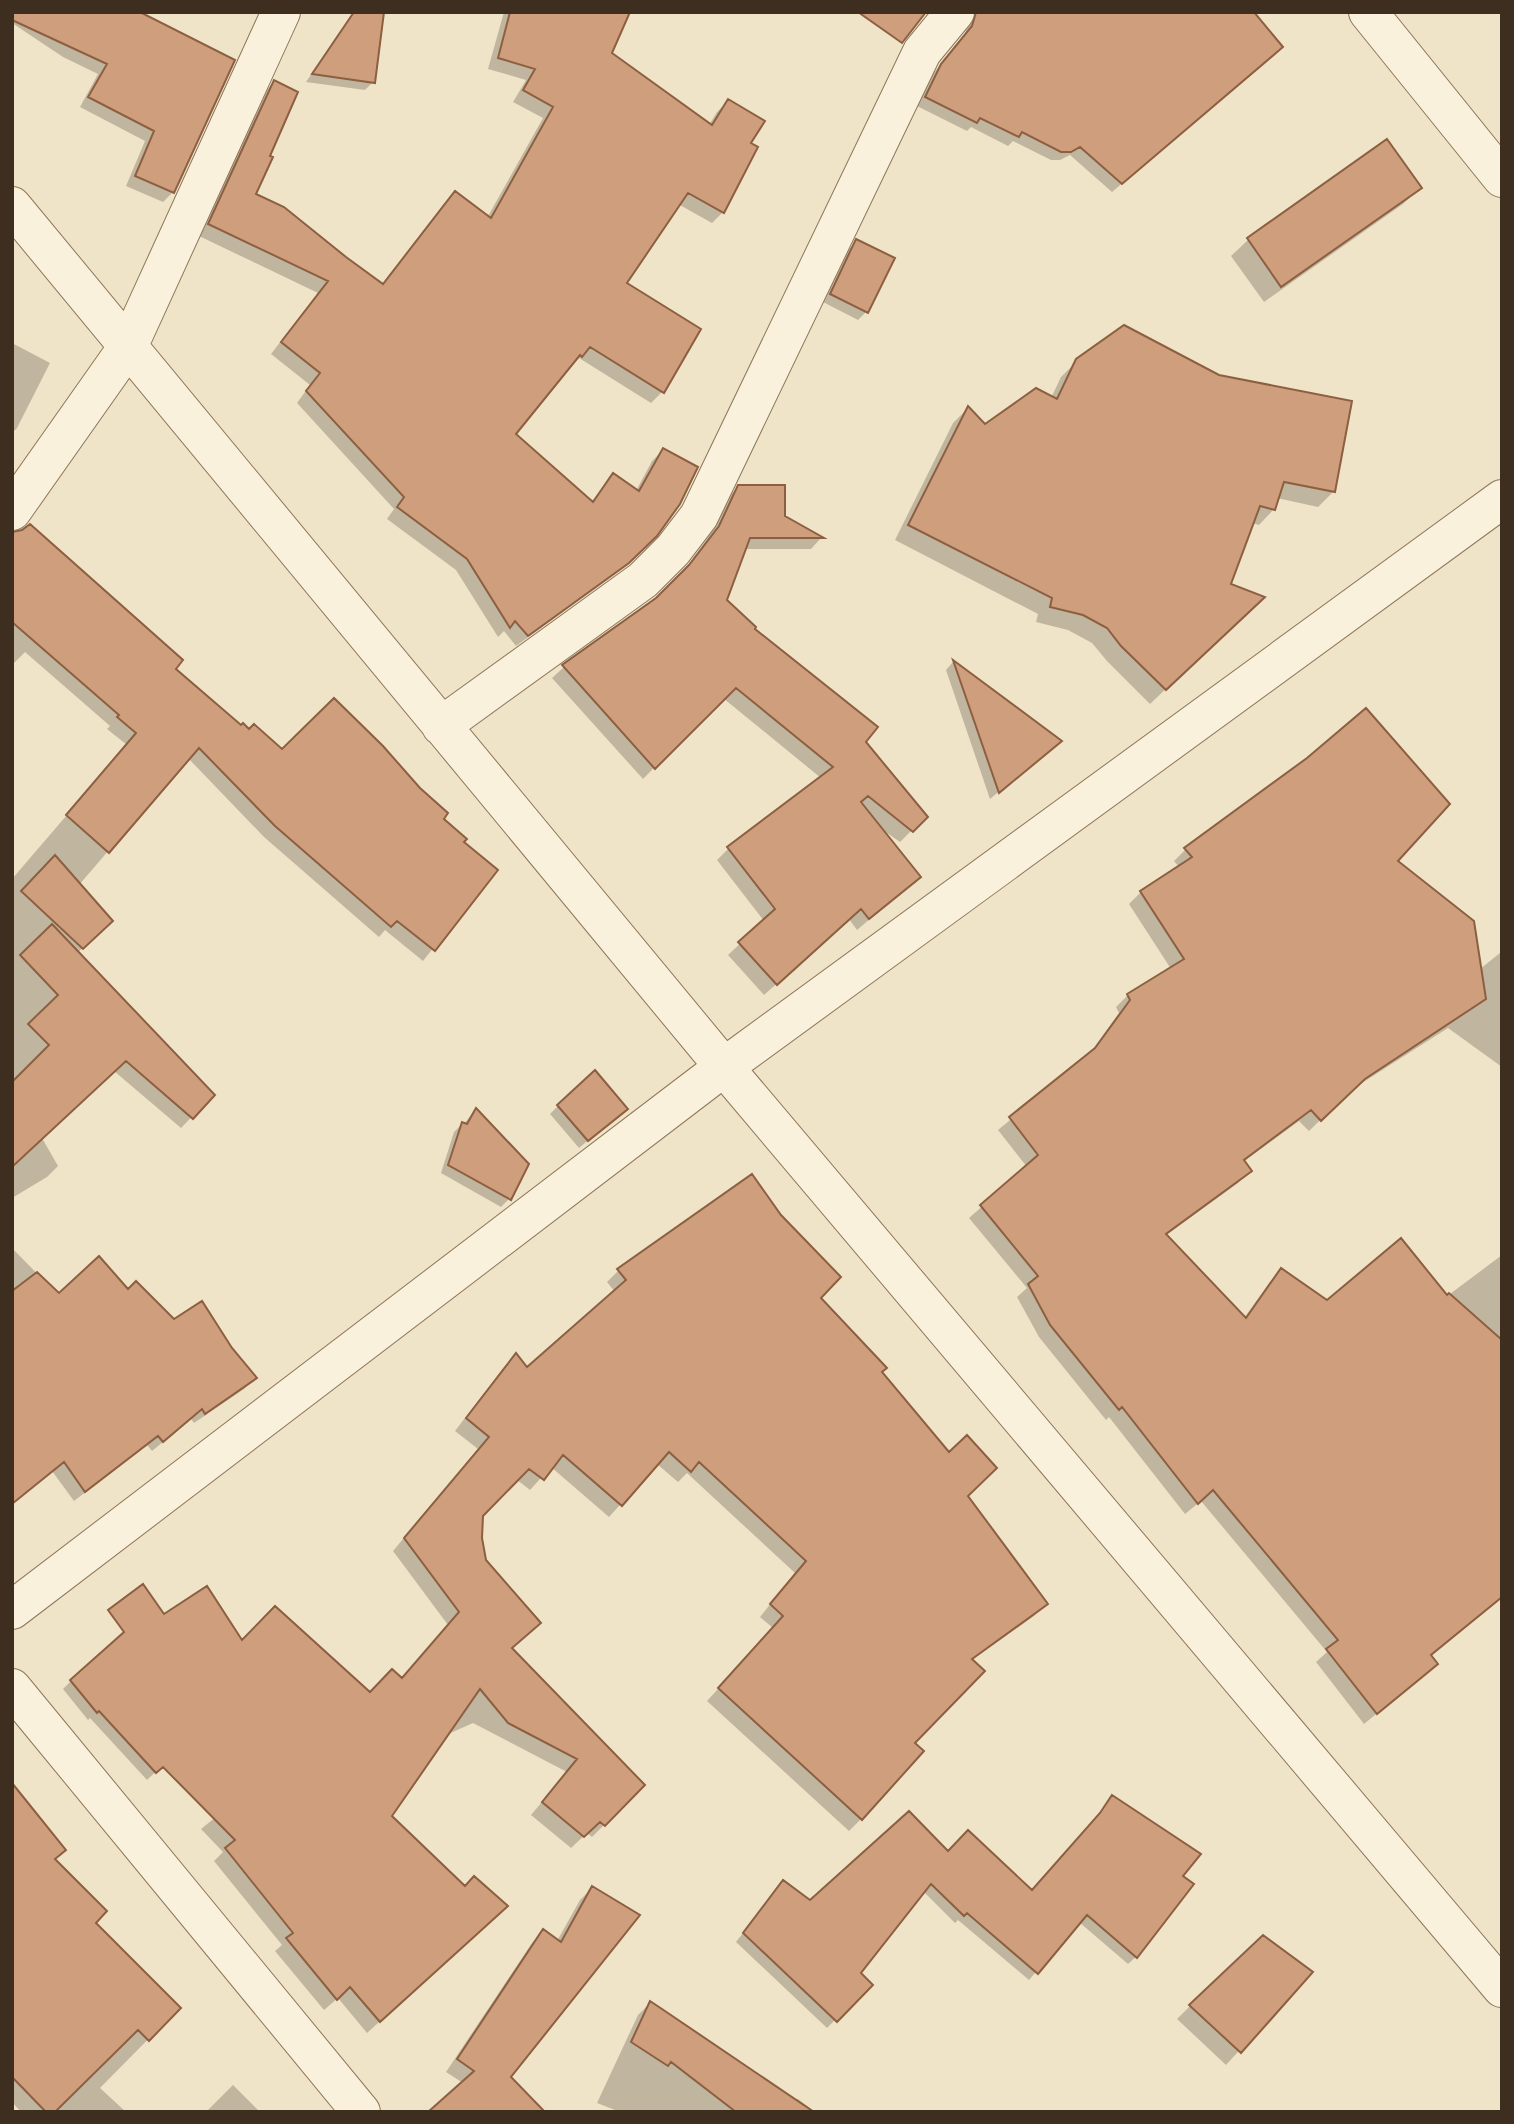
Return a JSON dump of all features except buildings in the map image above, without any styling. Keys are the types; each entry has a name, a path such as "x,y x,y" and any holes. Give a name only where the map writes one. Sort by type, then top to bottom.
{"street":[{"path":"12,512 129,345 281,12"},
{"path":"441,726 643,580 673,550 699,516 922,52 955,12"},
{"path":"1368,12 1502,178"},
{"path":"12,206 724,1067 1502,1988"},
{"path":"12,1610 724,1067 1502,499"},
{"path":"12,1688 360,2112"}]}
